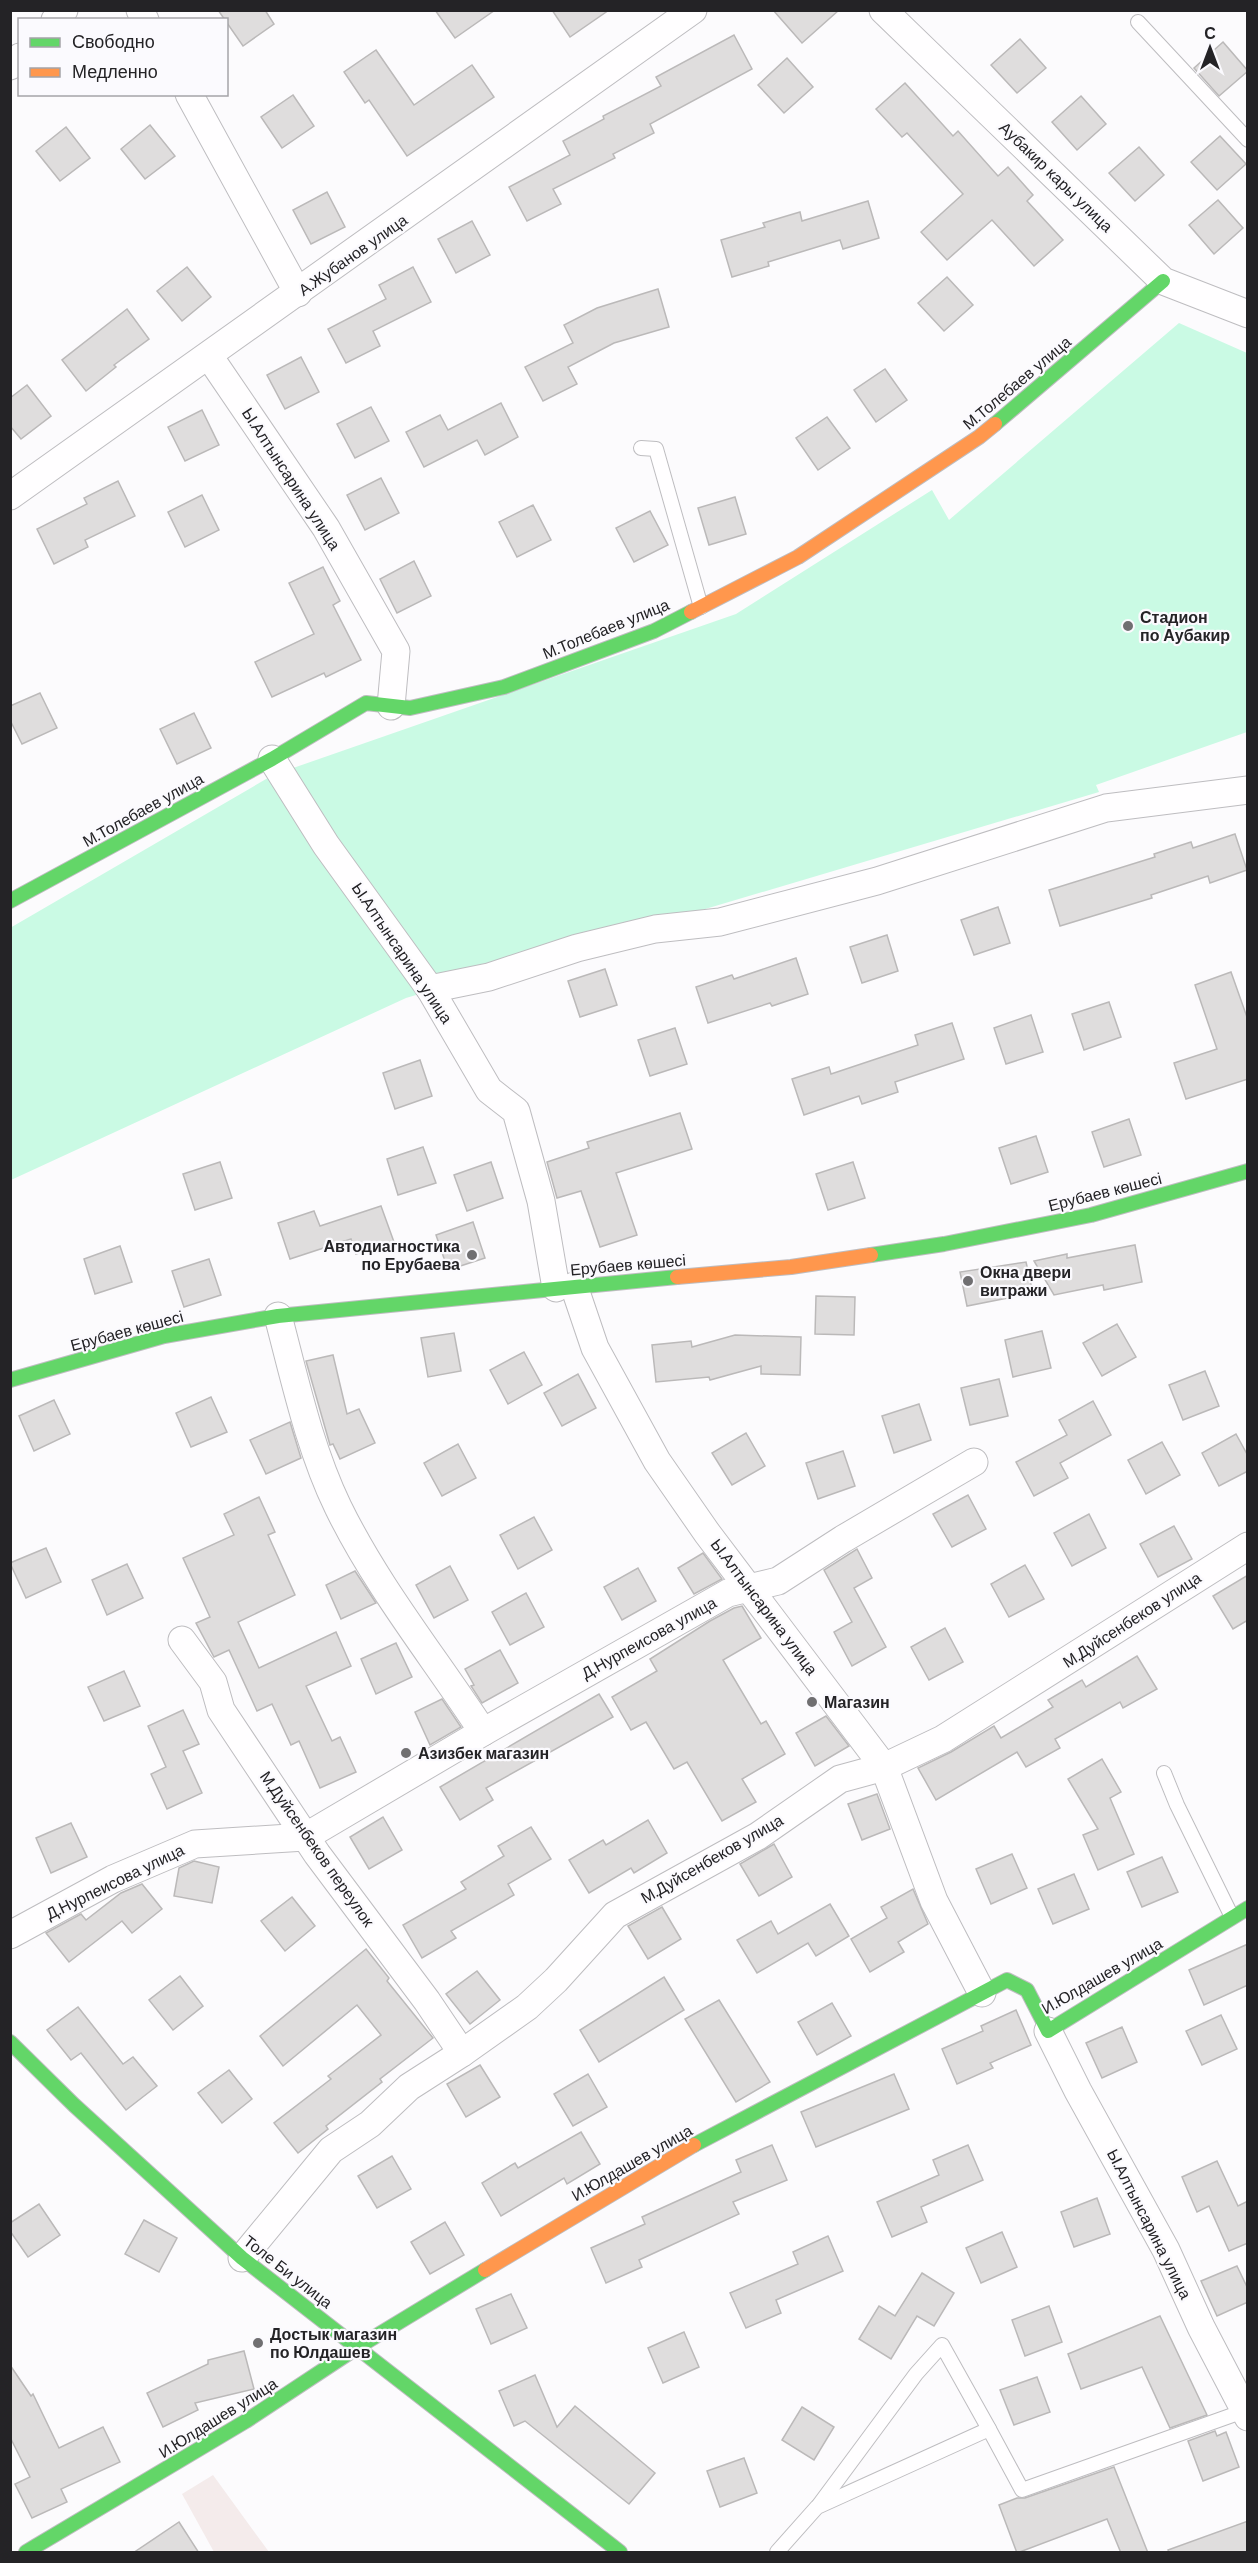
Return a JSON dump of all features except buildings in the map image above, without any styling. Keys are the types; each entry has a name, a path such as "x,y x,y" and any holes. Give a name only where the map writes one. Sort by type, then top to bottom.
{"street":[{"name":"А.Жубанов улица","path":"10,496 693,10"},
{"name":"Аубакир кары улица","path":"883,10 1163,281 1248,315"},
{"path":"190,96 298,293"},
{"name":"М.Толебаев улица","path":"10,901 272,759 366,703 410,708 504,687 654,631 798,557 979,437 1163,281"},
{"name":"Ы.Алтынсарина улица","path":"209,356 326,528 396,651 391,706"},
{"name":"Ы.Алтынсарина улица","path":"272,759 326,844 430,989 489,1090 516,1111 565,1287 596,1348 657,1461 707,1533 884,1767 934,1901 982,1993"},
{"path":"430,989 489,977 577,948 655,929 720,922 877,881 1106,808 1248,790"},
{"name":"Ерубаев көшесі","path":"10,1380 164,1336 278,1316 791,1267 944,1244 1090,1215 1248,1171"},
{"path":"278,1316 306,1422 338,1505 381,1586 483,1732"},
{"name":"Д.Нурпеисова улица","path":"10,1935 113,1879 195,1844 306,1837 483,1732 728,1593 778,1581 843,1539 974,1462"},
{"name":"М.Дуйсенбеков улица","path":"242,2258 331,2150 370,2124 409,2088 526,2007 556,1980 615,1915 758,1836 840,1779 884,1767 953,1733 1248,1546"},
{"name":"М.Дуйсенбеков переулок","path":"182,1640 213,1682 221,1710 306,1837 427,2001 462,2053"},
{"name":"И.Юлдашев улица","path":"26,2553 246,2421 358,2347 673,2156 1006,1980 1027,1990 1048,2031 1248,1908"},
{"name":"Ы.Алтынсарина улица","path":"1048,2031 1078,2091 1166,2250 1243,2400"},
{"name":"Толе Би улица","path":"10,2042 242,2258 620,2553"}],"lane":[{"path":"1138,22 1248,140"},
{"path":"641,448 656,449 701,607"},
{"path":"1164,1773 1232,1917"},
{"path":"777,2553 817,2507 916,2374 942,2345 1022,2490 1243,2400"},
{"path":"817,2507 989,2429"}],"shaded area":[{"path":"213,2475 269,2552 214,2552 182,2494"}],"green space":[{"path":"1179,323 1247,353 1247,732 1096,785 1099,792 406,998 11,1180 10,928 273,775 736,614 932,490 949,520"}],"traffic: fast":[{"path":"995,424 1163,281"},
{"path":"10,901 272,759 366,703 410,708 504,687 654,631 691,612"},
{"path":"871,1255 944,1244 1091,1215 1248,1171"},
{"path":"10,1380 164,1336 278,1316 677,1277"},
{"path":"694,2145 1007,1980 1027,1990 1048,2031 1248,1908"},
{"path":"10,2042 74,2105 242,2258 620,2552"},
{"path":"26,2552 246,2421 358,2347 485,2270"}],"traffic: slow":[{"path":"691,612 798,557 979,437 995,424"},
{"path":"677,1277 791,1267 871,1255"},
{"path":"485,2270 694,2145"}],"place":[{"name":"Стадион по Аубакир","path":"1128,626"},
{"name":"Автодиагностика по Ерубаева","path":"472,1255"},
{"name":"Окна двери витражи","path":"968,1281"},
{"name":"Магазин","path":"812,1702"},
{"name":"Азизбек магазин","path":"406,1753"},
{"name":"Достык магазин по Юлдашев","path":"258,2343"}]}
